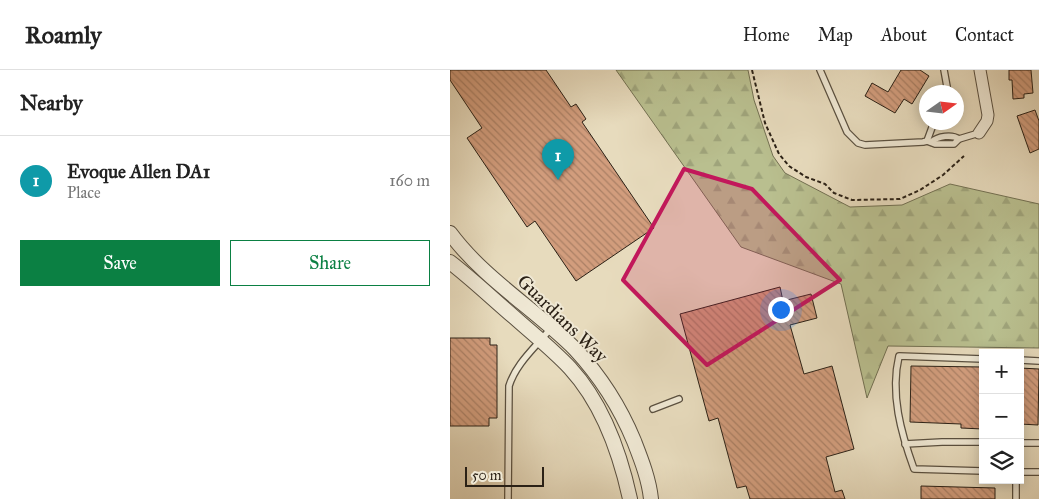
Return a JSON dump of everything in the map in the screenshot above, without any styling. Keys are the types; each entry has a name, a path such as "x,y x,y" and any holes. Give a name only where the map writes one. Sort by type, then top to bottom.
{"street":[{"path":"979,133 987,121 988,115 980,70"},
{"name":"Guardians Way","path":"452,240 587,362 615,402 628,427 640,457 651,499"},
{"path":"452,266 470,256"},
{"name":"Guardians Way","path":"452,266 554,352 576,376 598,408 619,457 630,499"}],"lane":[{"path":"820,70 847,132 858,143 865,145 929,141 935,138 954,136 959,139 979,133"},
{"path":"944,70 947,85"},
{"path":"929,141 932,130"},
{"path":"508,499 509,386 512,375 518,366 551,328"},
{"path":"554,352 565,341"},
{"path":"979,359 899,356 896,368 895,396 905,444 914,469 979,471"},
{"path":"1024,360 1039,362"},
{"path":"653,409 679,399"},
{"path":"905,444 979,442"},
{"path":"1024,443 1039,443"},
{"path":"1024,472 1039,472"},
{"path":"1016,484 1016,499"}],"path":[{"path":"752,70 766,123 779,154 789,166 806,177 824,184 834,193 852,200 900,199 920,190 943,175 964,156"}],"highlighted area":[{"path":"684,169 752,189 840,280 707,365 623,280"}],"green space":[{"path":"616,70 748,70 754,100 773,156 785,173 850,207 902,205 950,184 1039,204 1039,348 888,346 867,398 841,284 741,247"}],"building":[{"path":"450,70 546,70 571,107 576,104 586,119 582,122 654,228 576,281 535,221 527,227 467,138 482,128 450,80"},
{"path":"901,70 920,70 929,76 924,85 919,85 919,92 912,104 904,99 895,113 865,96 872,83 888,92"},
{"path":"1009,70 1031,70 1033,93 1024,94 1024,98 1013,99 1012,80 1009,80"},
{"path":"1035,110 1039,121 1039,149 1030,153 1017,116"},
{"path":"780,287 783,301 811,294 817,318 790,325 804,374 832,366 854,449 826,457 835,492 842,490 845,499 750,499 746,486 737,488 718,418 709,421 680,314"},
{"path":"450,338 490,338 490,345 497,345 497,418 489,418 489,426 450,426"},
{"path":"911,366 979,367 979,429 961,428 961,424 910,422"},
{"path":"1024,368 1039,369 1038,425 1024,424"},
{"path":"921,486 995,488 995,499 921,499"}],"place":[{"name":"Evoque Allen DA1","path":"558,180"}]}
